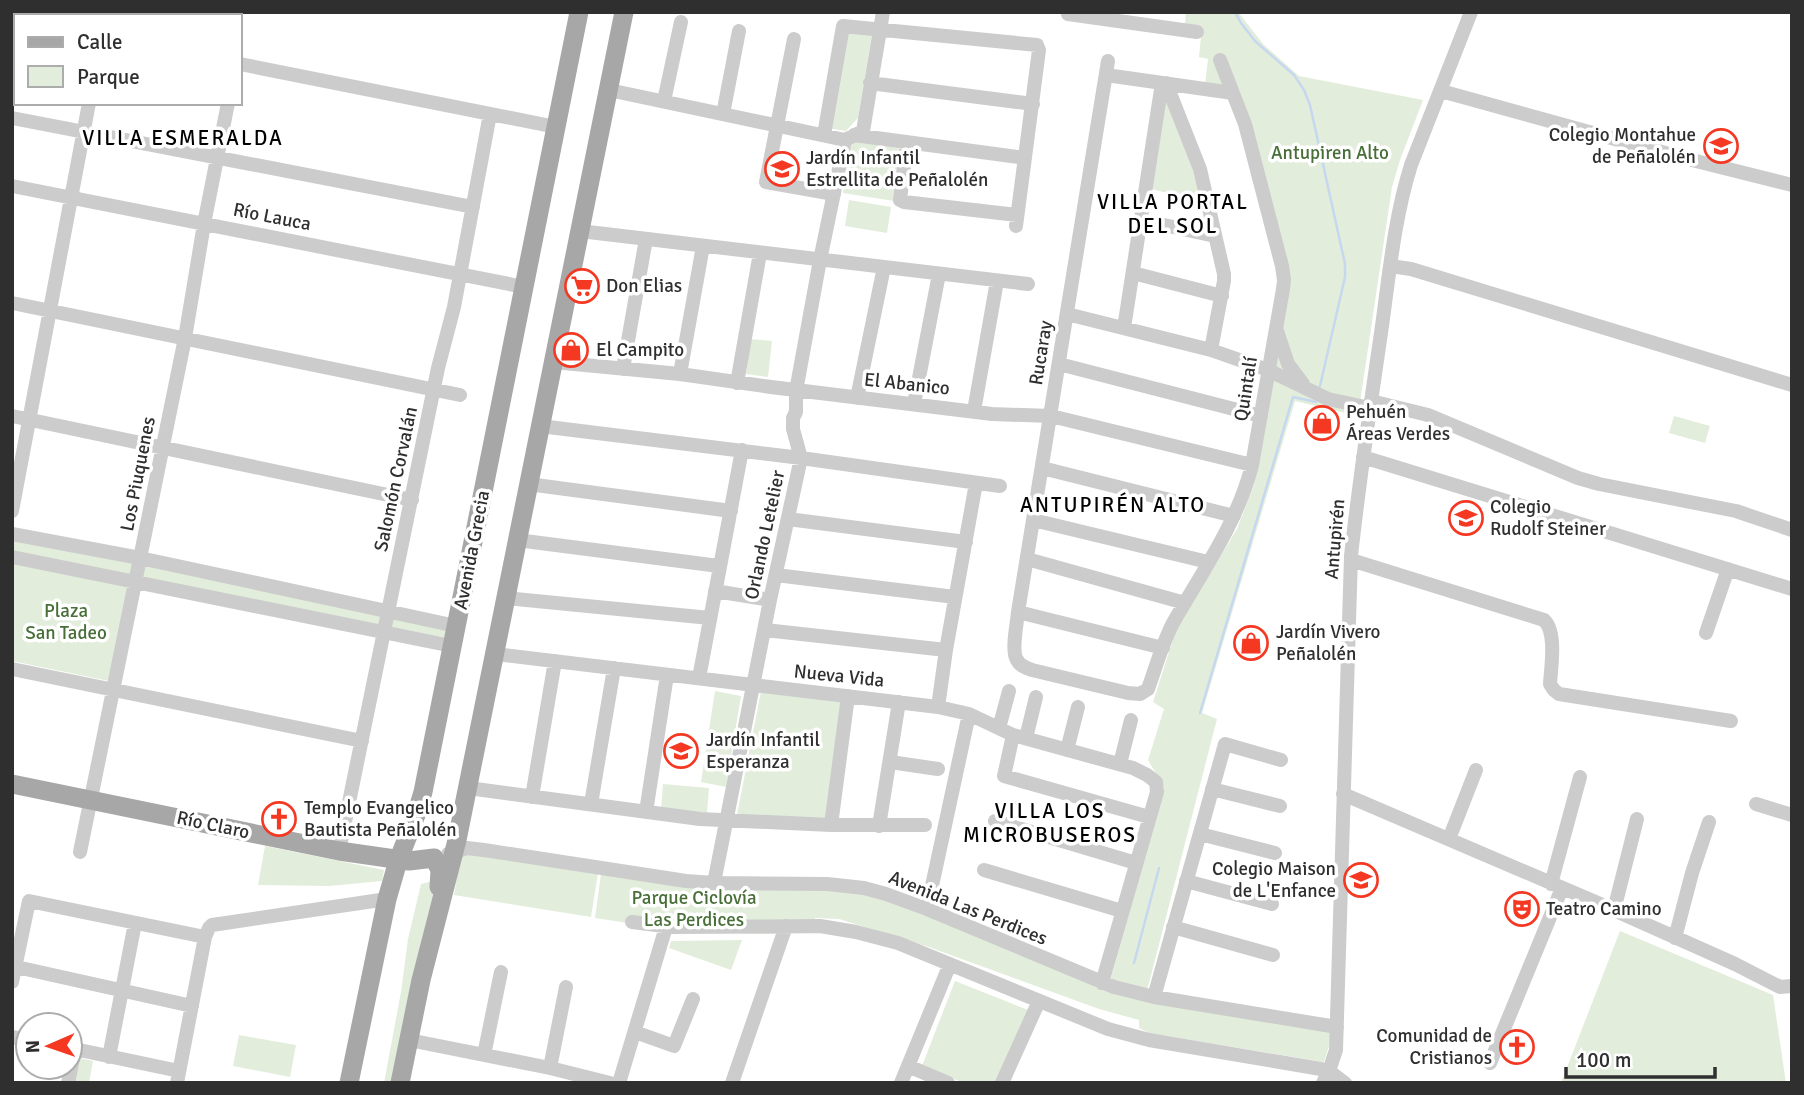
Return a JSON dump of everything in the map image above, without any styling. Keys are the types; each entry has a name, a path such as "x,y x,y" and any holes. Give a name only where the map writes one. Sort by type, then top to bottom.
{"main road":[{"name":"Avenida Grecia","path":"349,1083 387,899 423,792 579,12"},
{"path":"400,1083 468,789 624,12"},
{"name":"Río Claro","path":"12,784 340,851 398,861 415,862 434,858"},
{"path":"434,858 440,870 436,919"}],"street":[{"path":"883,12 870,83 1033,104"},
{"path":"1069,12 1068,14 1197,32"},
{"name":"Antupirén","path":"1326,1077 1336,1050 1351,560 1363,457 1403,190 1471,12"},
{"path":"664,101 681,22"},
{"path":"824,135 843,26 1037,45 1039,50 1033,104 1016,220 900,200 907,142"},
{"path":"723,114 739,31"},
{"path":"794,39 766,182 834,194"},
{"name":"Quintalí","path":"1128,693 1140,694 1148,689 1172,627 1234,516 1247,486 1283,289 1283,273 1245,124 1220,60"},
{"path":"242,64 555,127"},
{"name":"Rucaray","path":"1128,693 1023,667 1016,659 1014,650 1107,68 1164,83"},
{"name":"Orlando Letelier","path":"714,883 801,458 793,429 793,418 820,260 850,137 863,131 870,83"},
{"path":"1164,83 1233,93"},
{"path":"1124,328 1164,83"},
{"path":"1164,83 1200,169 1224,281 1211,350"},
{"path":"609,90 824,135 907,142 1025,158"},
{"path":"1441,91 1792,185"},
{"path":"12,511 89,105"},
{"name":"Los Piuquenes","path":"80,852 185,338 228,105"},
{"name":"Salomón Corvalán","path":"340,851 434,389 460,275 490,114"},
{"path":"12,118 473,207"},
{"name":"Río Lauca","path":"12,186 524,287"},
{"path":"1142,220 1215,236"},
{"path":"580,231 1028,285"},
{"path":"623,369 646,239"},
{"path":"680,374 704,246"},
{"path":"737,383 760,253"},
{"path":"1390,266 1411,269 1792,385"},
{"path":"857,398 884,267"},
{"path":"1133,273 1222,296"},
{"path":"914,404 939,274"},
{"path":"974,411 997,281"},
{"path":"12,303 460,395"},
{"path":"1067,314 1211,350 1268,370 1328,399 1428,415 1577,478 1736,510 1792,530"},
{"path":"1276,329 1289,364 1306,388"},
{"name":"El Abanico","path":"553,362 680,374 796,391 1015,416 1051,416 1252,465"},
{"path":"1059,363 1261,415"},
{"path":"12,416 411,500"},
{"path":"540,426 742,450 1000,486"},
{"path":"699,678 742,450"},
{"path":"1363,457 1792,589"},
{"path":"1042,468 1234,516"},
{"path":"938,706 976,483"},
{"path":"528,484 731,511"},
{"path":"788,519 966,542"},
{"path":"1033,520 1208,562"},
{"path":"12,534 140,558 456,626"},
{"path":"517,540 719,566"},
{"path":"12,556 452,646"},
{"path":"1027,559 1185,603"},
{"path":"1351,560 1545,620 1552,633 1550,684 1559,694 1731,720"},
{"path":"1706,633 1728,569"},
{"path":"776,575 955,597"},
{"path":"715,592 770,600"},
{"path":"505,598 710,618"},
{"path":"1018,612 1163,648"},
{"path":"765,630 946,650"},
{"name":"Nueva Vida","path":"495,654 938,706 969,714 1019,737 1120,764 1147,775 1156,782 1157,792 1149,817"},
{"path":"533,797 555,662"},
{"path":"591,804 614,668"},
{"path":"12,669 362,741"},
{"path":"646,812 667,675"},
{"path":"999,727 1009,691"},
{"path":"831,825 848,696"},
{"path":"1036,697 1004,776 1149,817 1102,982"},
{"path":"879,826 899,702"},
{"path":"1067,750 1078,708"},
{"path":"927,909 969,714"},
{"path":"1120,764 1131,720"},
{"path":"1154,997 1224,744 1281,760"},
{"path":"890,762 938,769"},
{"path":"1449,839 1476,770"},
{"path":"1490,1063 1556,886 1580,777"},
{"path":"468,789 701,819 831,825 925,825"},
{"path":"1212,789 1280,806"},
{"path":"1343,794 1614,910 1780,986 1792,986"},
{"path":"1755,804 1792,815"},
{"path":"1614,910 1637,819"},
{"path":"995,821 1136,863"},
{"path":"1675,938 1709,822"},
{"path":"1200,834 1275,853"},
{"name":"Avenida Las Perdices","path":"454,851 467,848 484,850 686,881 845,885 886,894 927,909 1129,992 1337,1027"},
{"name":"Río Claro","path":"434,858 454,851"},
{"path":"984,870 1122,911"},
{"path":"1186,881 1272,904"},
{"path":"192,1006 122,990 13,972 29,901 135,923 209,931 387,899"},
{"path":"632,922 666,927 826,927 856,932 884,939 950,964 1127,1035 1311,1067 1326,1077 1345,1083"},
{"path":"109,1056 135,923"},
{"path":"732,1083 786,926"},
{"path":"619,1083 666,927"},
{"path":"1173,927 1273,955"},
{"path":"84,1051 178,1077 209,931"},
{"path":"901,1083 950,964"},
{"path":"484,1055 500,972"},
{"path":"550,1068 566,987"},
{"path":"635,1032 674,1045 693,999"},
{"path":"1002,1083 1039,1001"},
{"path":"409,1040 550,1068 610,1083"},
{"path":"908,1066 948,1083"}],"green space":[{"name":"Antupiren Alto","path":"1186,12 1238,12 1264,45 1299,76 1423,100 1392,187 1358,416 1295,401 1202,713 1217,719 1147,991 1110,982 1164,787 1148,760 1164,709 1153,702 1176,630 1237,529 1254,485 1289,286 1239,89 1205,84 1208,59 1199,57 1202,27 1185,24"},
{"path":"844,30 872,34 858,118 846,131 828,128"},
{"path":"1164,92 1193,167 1201,202 1152,189"},
{"path":"857,141 902,149 894,201 843,193 850,144"},
{"path":"849,200 891,207 887,233 845,226"},
{"path":"750,339 772,341 768,377 746,374"},
{"path":"1674,416 1710,426 1705,443 1669,433"},
{"path":"12,537 451,625 448,638 12,552"},
{"name":"Plaza San Tadeo","path":"12,560 128,584 109,681 12,661"},
{"path":"715,691 741,696 726,787 701,782"},
{"path":"761,691 845,703 827,820 737,815"},
{"path":"663,784 709,788 707,813 661,809"},
{"path":"265,846 384,870 382,881 329,886 258,885"},
{"path":"461,853 598,873 591,917 454,895"},
{"name":"Parque Ciclovía Las Perdices","path":"601,874 885,894 1103,990 1331,1028 1329,1046 1324,1062 1149,1033 1139,1028 1139,1020 1099,1009 926,946 839,919 815,918 813,933 760,934 681,931 595,918"},
{"path":"433,881 436,887 394,1083 384,1083 408,939 421,884"},
{"path":"1620,931 1773,995 1786,1083 1561,1083"},
{"path":"742,940 731,970 669,948 671,941"},
{"path":"955,981 1028,1010 996,1083 964,1083 922,1066"},
{"path":"239,1035 296,1045 290,1077 233,1066"},
{"path":"84,1059 93,1061 89,1083 74,1083 84,1081"}],"waterway":[{"path":"1235,12 1255,41 1294,75 1310,105 1345,264 1345,277 1320,386"},
{"path":"1200,713 1293,397 1316,402"},
{"path":"1134,963 1159,868"}],"place":[{"name":"Colegio Montahue de Peñalolén","path":"1721,146"},
{"name":"Jardín Infantil Estrellita de Peñalolén","path":"782,169"},
{"name":"Don Elias","path":"582,286"},
{"name":"El Campito","path":"571,350"},
{"name":"Pehuén Áreas Verdes","path":"1322,423"},
{"name":"Colegio Rudolf Steiner","path":"1466,518"},
{"name":"Jardín Vivero Peñalolén","path":"1251,643"},
{"name":"Jardín Infantil Esperanza","path":"681,751"},
{"name":"Templo Evangelico Bautista Peñalolén","path":"279,819"},
{"name":"Colegio Maison de L'Enfance","path":"1361,880"},
{"name":"Teatro Camino","path":"1522,909"},
{"name":"Comunidad de Cristianos","path":"1517,1047"}],"district":[{"name":"VILLA ESMERALDA","path":"183,138"},
{"name":"VILLA PORTAL DEL SOL","path":"1173,214"},
{"name":"ANTUPIRÉN ALTO","path":"1113,505"},
{"name":"VILLA LOS MICROBUSEROS","path":"1050,823"}]}
